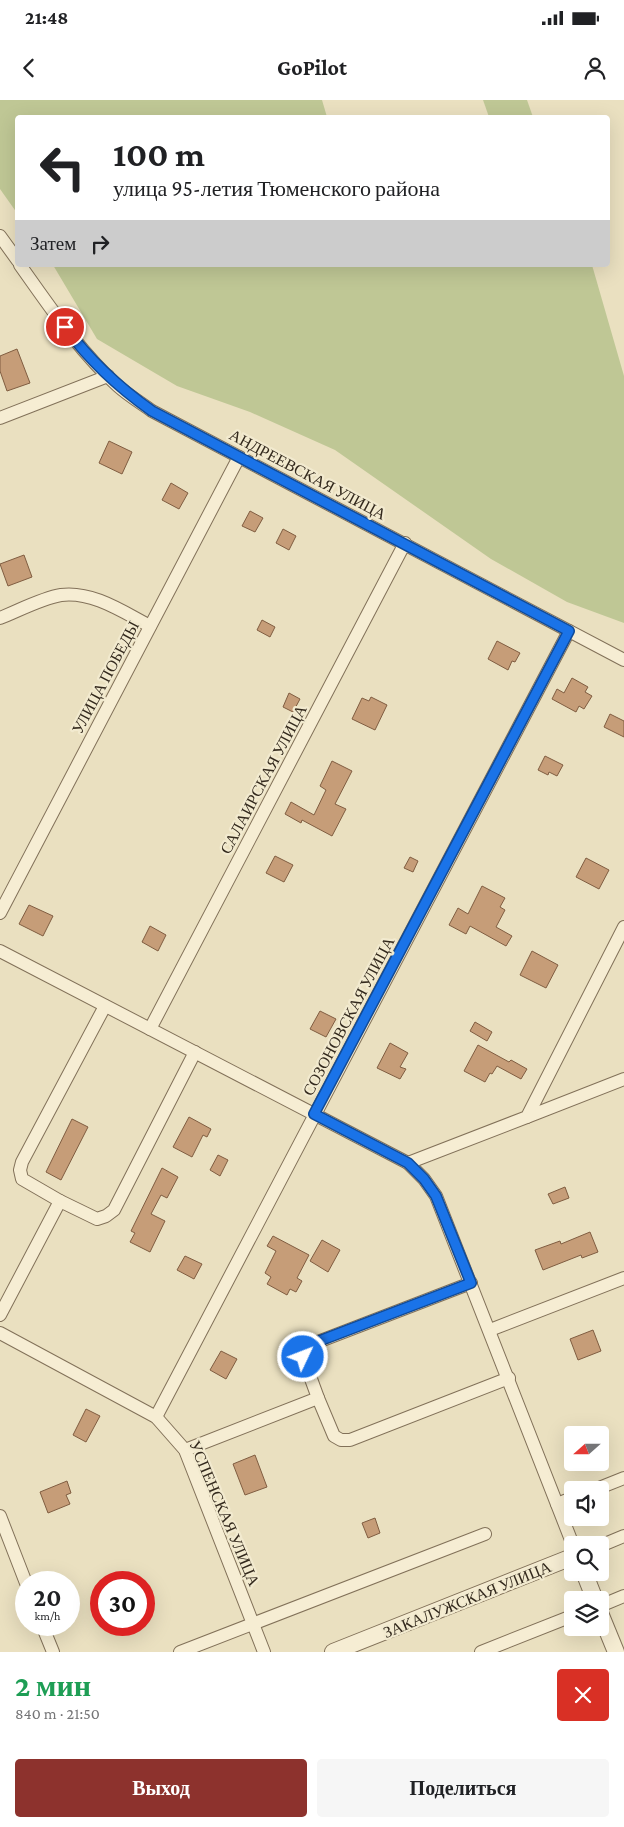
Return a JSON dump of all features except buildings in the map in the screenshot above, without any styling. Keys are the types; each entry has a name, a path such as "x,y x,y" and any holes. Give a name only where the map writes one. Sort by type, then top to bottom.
{"street":[{"path":"0,236 15,257"},
{"name":"АНДРЕЕВСКАЯ УЛИЦА","path":"21,267 76,341 117,386 152,411 624,660"},
{"path":"0,418 108,376"},
{"name":"УЛИЦА ПОБЕДЫ","path":"0,913 239,456"},
{"name":"САЛАИРСКАЯ УЛИЦА","path":"150,1029 405,544"},
{"path":"0,618 59,595 75,594 91,597 150,626"},
{"name":"СОЗОНОВСКАЯ УЛИЦА","path":"156,1417 569,631"},
{"path":"527,1117 624,927"},
{"path":"0,951 408,1163 424,1179 436,1196 569,1536"},
{"path":"105,1006 22,1162 20,1170 22,1180 60,1201 97,1219 106,1216 114,1210 195,1052"},
{"path":"408,1163 624,1079"},
{"path":"0,1316 60,1201"},
{"path":"490,1330 624,1278"},
{"path":"471,1283 314,1343 305,1349 303,1357 318,1398 334,1436 341,1440 350,1440 509,1378"},
{"name":"УСПЕНСКАЯ УЛИЦА","path":"0,1333 156,1417 185,1450 264,1652"},
{"path":"185,1450 318,1398"},
{"path":"609,1484 624,1478"},
{"path":"557,1504 564,1501"},
{"path":"0,1516 21,1571"},
{"path":"180,1652 485,1534"},
{"path":"609,1542 624,1536"},
{"name":"ЗАКАЛУЖСКАЯ УЛИЦА","path":"333,1652 564,1560"},
{"path":"609,1602 624,1596"},
{"path":"481,1652 564,1619"},
{"path":"609,1635 616,1652"},
{"path":"46,1636 53,1652"}],"green space":[{"path":"0,100 322,100 326,115 15,115 15,210 0,189"},
{"path":"483,100 527,100 532,115 488,115"},
{"path":"54,267 593,267 624,376 624,623 567,602 491,559 335,450 250,412 177,386 97,339"}],"route":[{"path":"65,327 117,386 152,411 569,631 314,1114 408,1163 424,1179 436,1196 471,1283 314,1343 305,1349 303,1357"}]}
